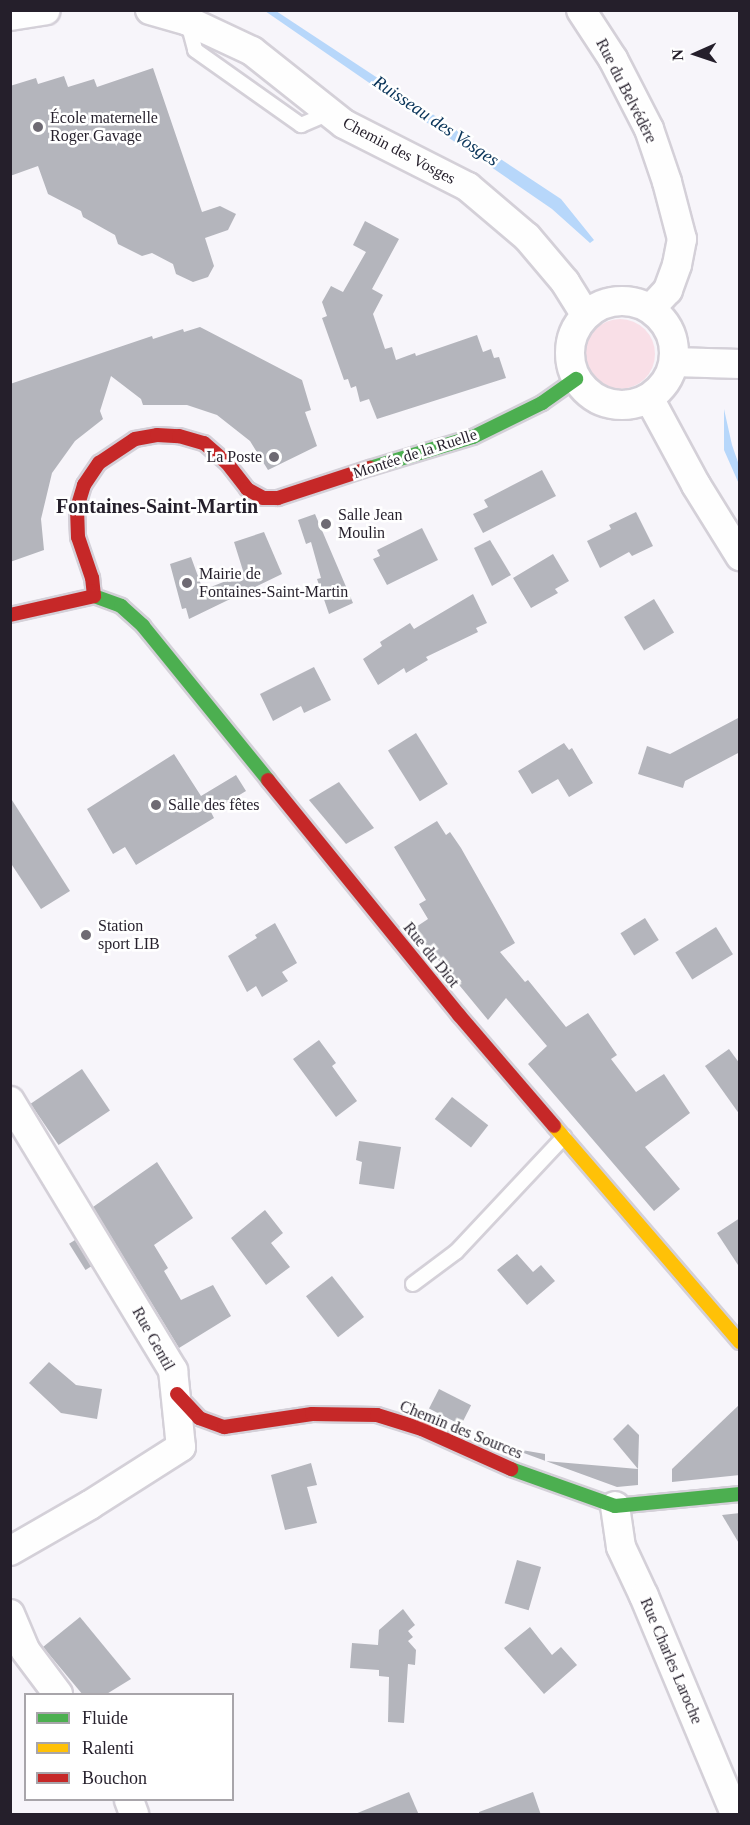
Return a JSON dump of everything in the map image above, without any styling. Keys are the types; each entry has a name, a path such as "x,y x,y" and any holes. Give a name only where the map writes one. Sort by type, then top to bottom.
{"street":[{"path":"10,16 46,10"},
{"name":"Chemin des Vosges","path":"150,10 188,21 252,51 344,124 468,187 527,237 565,282 585,315"},
{"name":"Rue du Belvédère","path":"581,10 613,59 649,129 667,182 682,239 677,265 668,290 651,308"},
{"path":"616,300 634,301 651,308 669,327 674,344 674,362 669,376 649,398 634,404 617,405 601,401 587,392 576,379 570,362 570,345 575,329 585,315 599,305 616,300"},
{"path":"674,362 740,364"},
{"name":"Montée de la Ruelle","path":"94,596 92,578 78,537 77,507 84,485 99,464 135,439 157,435 179,436 204,443 227,463 247,489 263,498 278,498 473,437 542,403 576,379"},
{"path":"649,398 696,485 740,556"},
{"path":"10,615 94,596"},
{"name":"Rue du Diot","path":"94,596 121,606 143,626 459,1015 740,1342"},
{"name":"Rue Gentil","path":"10,1101 173,1370 181,1447 90,1505 10,1551"},
{"name":"Chemin des Sources","path":"177,1394 199,1418 224,1427 312,1414 377,1415 422,1429 510,1469 615,1506 740,1494"},
{"name":"Rue Charles Laroche","path":"615,1506 621,1547 644,1596 735,1815"},
{"path":"10,1614 18,1644 56,1693"}],"lane":[{"path":"413,1284 456,1252 564,1137"}],"shaded area":[{"path":"613,319 627,319 640,325 649,334 655,347 653,367 645,379 627,389 613,389 600,383 591,374 585,361 585,347 591,334 600,325"}],"water":[{"name":"Ruisseau des Vosges","path":"265,11 276,11 561,199 594,240 590,243 552,209"},
{"path":"724,409 739,465 739,484 724,450"}],"building":[{"path":"153,68 202,212 220,206 236,214 228,230 205,238 214,266 208,277 193,282 176,274 173,264 152,253 142,256 118,244 115,235 83,217 81,211 48,194 38,166 10,176 10,86 36,78 38,84 64,76 68,87 94,79 97,87"},
{"path":"365,221 399,239 372,289 383,295 373,314 385,349 392,347 396,360 415,353 416,356 477,335 483,352 491,349 494,358 499,357 506,378 377,419 369,399 360,402 356,386 351,388 348,379 344,380 322,318 327,316 322,302 331,286 343,292 366,252 353,245"},
{"path":"200,327 302,380 311,410 305,412 317,446 268,470 250,441 217,415 187,405 143,405 141,399 111,376 100,411 103,419 75,441 52,473 41,519 44,550 10,562 10,384 152,336 153,339 183,329 184,332"},
{"path":"542,470 556,496 483,533 473,514 488,507 484,500"},
{"path":"636,512 653,546 632,556 629,552 600,568 587,541 611,529 609,525"},
{"path":"315,514 353,603 329,614 317,579 321,578 311,542 306,544 298,520"},
{"path":"422,528 438,560 387,585 373,559 380,556 377,550"},
{"path":"264,532 282,574 189,619 186,608 182,609 170,564 191,557 203,590 244,574 234,542"},
{"path":"490,540 511,575 492,586 474,548"},
{"path":"553,554 569,581 555,589 558,593 531,608 513,578"},
{"path":"473,594 487,623 476,628 478,632 426,657 428,660 406,673 404,668 378,685 363,659 382,646 380,642 410,623 414,629"},
{"path":"654,599 674,632 644,650 624,617"},
{"path":"314,667 331,700 304,713 301,706 273,721 260,694"},
{"path":"740,717 740,752 685,781 683,788 638,774 647,746 670,754"},
{"path":"416,733 448,784 420,801 388,750"},
{"path":"564,743 569,750 572,748 593,783 569,797 558,779 532,794 518,771"},
{"name":"Salle des fêtes","path":"174,754 201,796 236,775 246,791 211,812 214,818 136,865 125,847 113,854 87,809"},
{"path":"339,782 374,828 346,844 309,800"},
{"path":"10,797 70,891 41,909 10,862"},
{"path":"437,821 446,835 450,832 461,848 515,943 500,952 525,982 528,980 566,1027 588,1013 617,1055 611,1059 636,1092 664,1074 690,1113 645,1147 680,1189 654,1211 528,1064 547,1046 506,998 488,1020 413,929 428,919 419,904 426,900 394,847"},
{"path":"645,918 659,940 634,955 620,933"},
{"path":"275,923 297,963 282,972 288,981 262,997 256,986 247,992 228,956 257,938 255,935"},
{"path":"716,927 733,954 692,980 675,952"},
{"path":"319,1040 336,1063 332,1066 357,1101 336,1117 293,1059"},
{"path":"729,1049 740,1064 740,1115 705,1066"},
{"path":"82,1069 110,1110 59,1145 31,1104"},
{"path":"452,1097 488,1125 471,1147 435,1119"},
{"path":"359,1141 401,1147 394,1189 359,1184 362,1162 356,1160"},
{"path":"157,1162 193,1218 154,1245 168,1268 164,1271 181,1300 213,1285 231,1316 179,1348 93,1207"},
{"path":"265,1210 283,1233 271,1243 290,1267 266,1285 231,1238"},
{"path":"740,1218 740,1268 717,1233"},
{"path":"75,1240 91,1266 85,1270 69,1244"},
{"path":"517,1254 533,1272 541,1265 555,1281 527,1305 497,1270"},
{"path":"332,1276 364,1317 338,1337 306,1296"},
{"path":"49,1362 76,1385 102,1389 97,1419 61,1413 29,1383"},
{"path":"439,1389 471,1405 461,1425 429,1409"},
{"path":"740,1404 740,1475 672,1482 672,1469"},
{"path":"628,1424 639,1435 638,1469 613,1439"},
{"path":"510,1448 545,1454 545,1461"},
{"path":"546,1461 638,1469 638,1485 617,1487"},
{"path":"311,1463 317,1485 307,1487 317,1523 285,1530 271,1475"},
{"path":"740,1513 740,1545 722,1515"},
{"path":"517,1560 541,1567 529,1610 505,1603"},
{"path":"403,1609 415,1625 408,1631 413,1637 408,1641 416,1650 415,1665 408,1664 404,1723 388,1722 389,1677 379,1676 379,1670 350,1668 352,1643 378,1645 379,1630"},
{"path":"80,1617 131,1679 108,1693 81,1693 43,1647"},
{"path":"530,1627 552,1655 561,1647 577,1665 544,1694 504,1648"},
{"path":"409,1792 419,1815 355,1815 355,1814"},
{"path":"533,1792 541,1815 479,1815 479,1812"}],"traffic: fast":[{"path":"370,468 473,437 542,403 576,379"},
{"path":"94,596 121,606 143,626 268,780"},
{"path":"511,1469 615,1506 740,1494"}],"traffic: slow":[{"path":"554,1126 740,1342"}],"traffic: jam":[{"path":"94,596 92,578 78,537 77,508 84,485 99,463 135,439 157,435 179,436 204,443 227,463 247,489 263,498 278,498 370,468"},
{"path":"10,615 94,596"},
{"path":"268,780 459,1015 554,1126"},
{"path":"177,1394 199,1418 224,1427 312,1414 377,1415 422,1429 511,1469"}],"place":[{"name":"École maternelle Roger Gavage","path":"38,127"},
{"name":"La Poste","path":"274,457"},
{"name":"Salle Jean Moulin","path":"326,524"},
{"name":"Mairie de Fontaines-Saint-Martin","path":"187,583"},
{"name":"Salle des fêtes","path":"156,805"},
{"name":"Station sport LIB","path":"86,935"}],"district":[{"name":"Fontaines-Saint-Martin","path":"157,506"}]}
